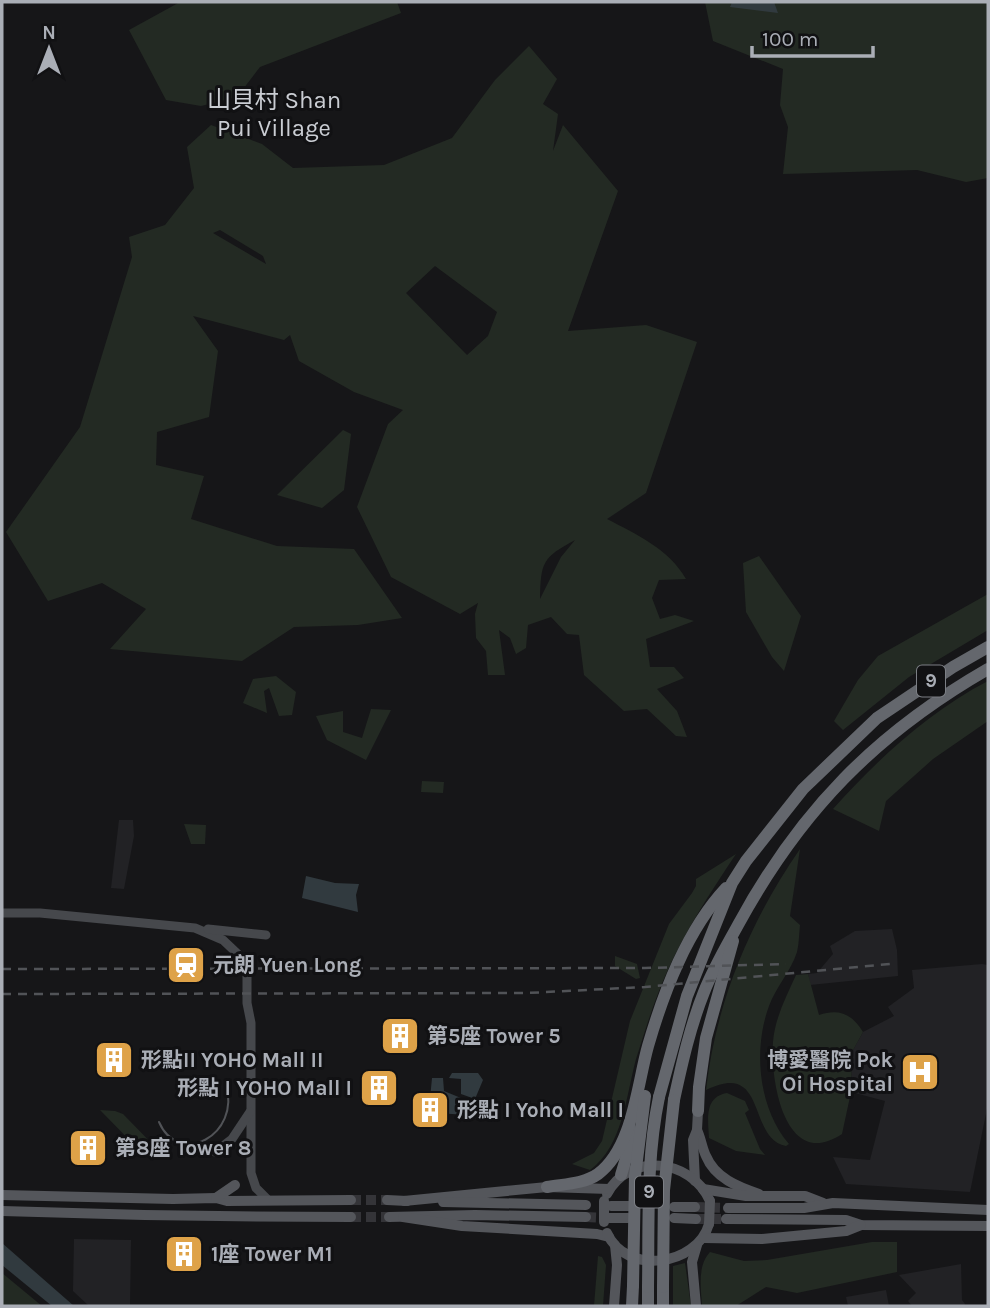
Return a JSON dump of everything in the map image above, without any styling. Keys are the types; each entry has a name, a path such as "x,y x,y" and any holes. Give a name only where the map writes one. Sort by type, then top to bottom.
{"highway":[{"name":"9","path":"648,1306 649,1192 652,1142 659,1097 681,1014 732,883 783,812 862,731 914,692 988,647"},
{"name":"9","path":"663,1306 664,1191 674,1100 684,1055 709,979 754,894 785,847 841,781 907,722 988,670"},
{"path":"547,1187 598,1174 619,1148 630,1122 649,1045 667,991 692,938 720,894 732,883"},
{"path":"632,1306 635,1177 645,1096 671,1001 720,894"},
{"path":"698,1111 706,1038 736,928"},
{"path":"621,1175 630,1145 630,1122"}],"main road":[{"path":"2,913 40,914 266,935"},
{"path":"195,928 229,944 242,958 247,969 247,1003 251,1023 251,1173 256,1188 268,1200"},
{"path":"215,1153 232,1139 251,1111"},
{"path":"696,1306 692,1262 709,1224 709,1201 699,1185 693,1140 697,1130 698,1111"},
{"path":"697,1130 707,1158 718,1173 738,1186 766,1196"},
{"path":"614,1306 617,1265 607,1220 607,1204 609,1189 621,1175 639,1167 659,1165 676,1169 699,1185 746,1196 805,1196 823,1203"},
{"path":"216,1198 235,1185"},
{"path":"404,1200 547,1187 609,1189"},
{"path":"2,1195 134,1199 351,1200"},
{"path":"239,1200 253,1216"},
{"path":"387,1200 586,1205"},
{"path":"728,1208 804,1208 823,1203 988,1210"},
{"path":"607,1204 629,1206"},
{"path":"674,1207 695,1207"},
{"path":"2,1211 198,1214 231,1218 351,1217"},
{"path":"389,1217 586,1217"},
{"path":"403,1217 462,1226 578,1233 612,1241 632,1256 651,1260 677,1257 700,1242 846,1231 861,1225"},
{"path":"607,1220 628,1218"},
{"path":"674,1218 696,1219"},
{"path":"726,1219 846,1220 861,1225 988,1226"}],"shaded area":[{"path":"180,2 397,2 401,13 260,67 237,97 201,106 166,100 129,30"},
{"path":"705,2 988,2 988,178 966,182 917,170 783,174 788,127 780,105 783,69 713,41"},
{"path":"732,2 774,2 778,13 730,7"},
{"path":"529,46 557,79 543,104 558,114 553,151 563,125 618,191 568,331 646,325 697,342 646,493 607,519 661,551 671,559 686,579 659,580 652,598 660,619 675,615 694,621 646,639 650,667 674,667 684,678 657,689 677,711 687,737 676,736 647,709 624,711 584,675 579,635 567,634 551,617 528,625 526,648 516,654 510,638 499,630 505,675 488,675 486,651 476,638 475,614 478,603 460,614 391,577 357,507 388,424 403,410 354,392 299,361 290,335 284,340 193,316 218,351 209,417 157,432 156,465 204,476 191,519 277,546 354,549 402,618 358,625 294,627 242,661 110,649 146,609 102,583 48,601 6,532 80,427 132,257 129,237 165,225 194,188 187,147 211,125 262,144 293,168 384,165 452,138 495,80","holes":["220,230 263,256 266,264 213,233","435,266 497,312 488,336 467,355 406,293","575,540 561,557 540,599 545,562"]},
{"path":"343,430 351,434 344,490 322,508 277,495"},
{"path":"759,556 801,616 784,671 772,657 746,612 743,563"},
{"path":"988,594 988,630 909,677 843,730 834,721 858,680 878,656"},
{"path":"276,676 296,692 292,715 279,716 269,688 264,691 267,713 243,703 253,679"},
{"path":"988,681 988,721 933,759 886,801 879,831 833,809 904,738 945,707"},
{"path":"371,709 391,710 366,760 327,740 316,716 343,711 343,732 362,738"},
{"path":"422,781 444,782 443,793 421,792"},
{"path":"119,820 133,820 134,836 124,889 111,888"},
{"path":"184,824 206,825 205,844 191,844"},
{"path":"800,849 790,916 800,925 798,949 769,1006 760,1059 765,1096 779,1129 789,1144 786,1146 774,1140 766,1130 748,1092 739,1085 726,1083 706,1090 718,1025 738,964 766,905"},
{"path":"736,854 690,927 666,974 636,1059 622,1119 610,1148 590,1170 572,1164 594,1153 602,1141 630,1021 669,924 692,893 696,879"},
{"path":"306,876 335,883 359,884 356,895 358,912 302,898"},
{"path":"892,929 897,950 898,976 810,985 808,974 817,973 833,954 830,946 855,931"},
{"path":"615,956 637,964 640,978 636,979 615,966"},
{"name":"博愛醫院 Pok Oi Hospital","path":"988,965 988,1104 970,1192 846,1184 833,1157 870,1160 885,1101 851,1092 852,1052 863,1032 894,1016 888,1007 914,988 912,970"},
{"path":"808,974 819,1015 833,1012 844,1014 863,1032 852,1052 851,1092 842,1134 823,1143 807,1141 794,1132 778,1098 774,1078 773,1042 779,1016 796,975"},
{"path":"452,1073 478,1073 483,1080 475,1099 461,1094 461,1079 449,1078"},
{"path":"432,1078 443,1078 444,1091 480,1108 479,1119 469,1119 469,1115 418,1112 420,1099 430,1099"},
{"path":"727,1093 745,1101 749,1110 745,1113 765,1155 736,1151 709,1138 708,1116 711,1104 714,1099"},
{"path":"100,1110 123,1114 162,1157 146,1157"},
{"path":"74,1239 131,1240 130,1306 89,1306 73,1291"},
{"path":"872,1242 897,1242 897,1272 797,1293 766,1287 736,1306 702,1306 701,1270 710,1252 744,1261 767,1260"},
{"path":"2,1243 74,1306 52,1306 2,1265"},
{"path":"598,1256 602,1257 606,1265 603,1306 594,1306"},
{"path":"685,1263 691,1306 673,1306 673,1266"},
{"path":"961,1264 964,1306 912,1306 908,1301 916,1293 899,1275"},
{"path":"2,1273 42,1306 2,1306"},
{"path":"886,1290 889,1306 848,1306 846,1297"}],"tunnel":[{"path":"351,1200 387,1200"},
{"path":"695,1207 728,1208"},
{"path":"351,1217 389,1217"},
{"path":"586,1217 609,1218"},
{"path":"696,1219 726,1219"}],"tram line":[{"path":"159,1122 168,1136 180,1143 193,1144 206,1140 217,1131 225,1118 228,1103 226,1085"}],"railway":[{"path":"2,969 645,968 786,964"},
{"path":"2,994 527,993 645,987 890,964"}],"place":[{"name":"元朗 Yuen Long","path":"186,965"},
{"name":"第5座 Tower 5","path":"400,1036"},
{"name":"形點II YOHO Mall II","path":"114,1060"},
{"name":"博愛醫院 Pok Oi Hospital","path":"920,1072"},
{"name":"形點 I YOHO Mall I","path":"379,1088"},
{"name":"形點 I Yoho Mall I","path":"430,1110"},
{"name":"第8座 Tower 8","path":"88,1148"},
{"name":"1座 Tower M1","path":"184,1254"}],"district":[{"name":"山貝村 Shan Pui Village","path":"274,114"}]}
